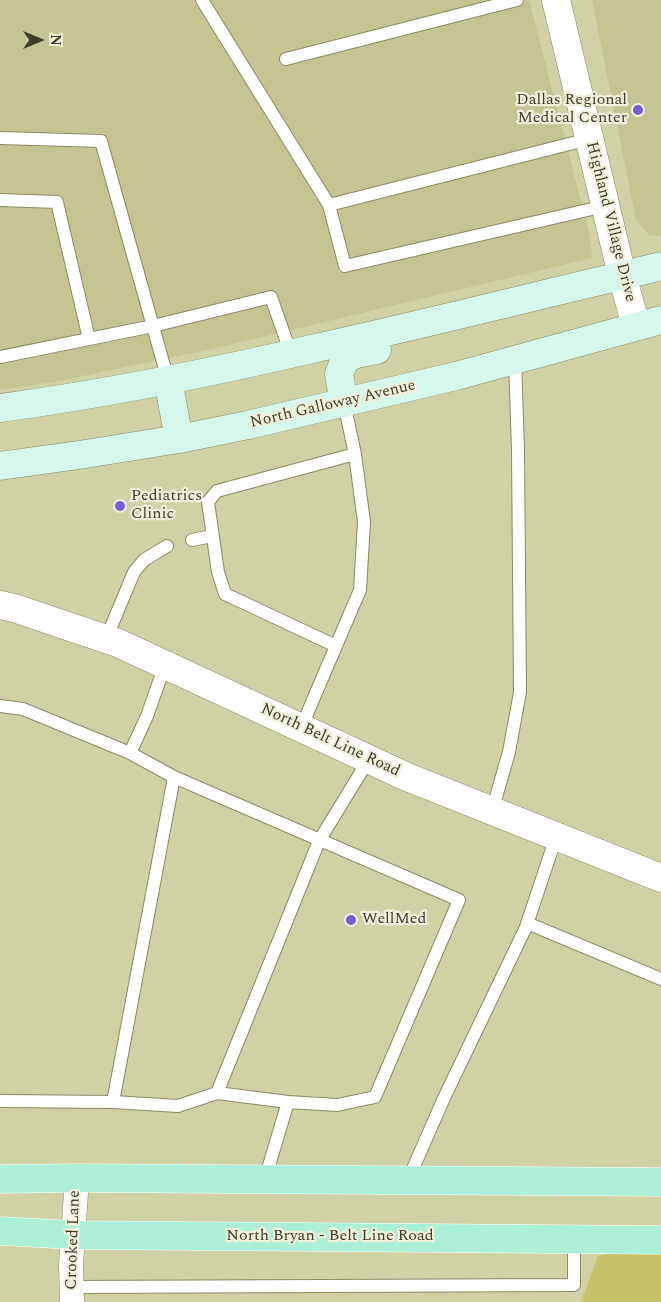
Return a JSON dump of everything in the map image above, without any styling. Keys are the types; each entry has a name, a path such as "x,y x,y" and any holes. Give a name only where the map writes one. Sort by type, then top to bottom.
{"main road":[{"path":"0,408 71,399 291,354 661,266"},
{"path":"344,403 339,374 345,359 356,354 408,344 444,319"},
{"name":"North Galloway Avenue","path":"0,466 179,439 344,403 456,376 649,323"},
{"path":"168,380 179,439"},
{"path":"0,1179 661,1182"},
{"name":"North Bryan - Belt Line Road","path":"0,1231 73,1235 661,1240"}],"street":[{"name":"Highland Village Drive","path":"556,0 622,275 649,323"},
{"name":"North Belt Line Road","path":"0,605 118,643 407,777 661,878"},
{"name":"Crooked Lane","path":"72,1294 73,1235 77,1178"}],"lane":[{"path":"202,0 329,206 345,266 605,206"},
{"path":"286,59 517,0"},
{"path":"0,138 100,141 168,380"},
{"path":"329,206 589,139"},
{"path":"0,200 56,202 89,339"},
{"path":"0,357 153,326 271,297 291,354"},
{"path":"492,811 510,752 520,692 518,449 515,360"},
{"path":"301,728 360,590 364,522 355,454 344,403"},
{"path":"336,646 225,594 218,572 208,502 217,491 355,454"},
{"path":"192,540 212,536"},
{"path":"106,639 134,572 144,560 167,546"},
{"path":"130,753 147,716 165,665"},
{"path":"0,706 23,709 130,753 174,777 459,900 376,1097 337,1105 288,1102 217,1093 178,1106 113,1102 0,1101"},
{"path":"217,1093 320,841 369,759"},
{"path":"113,1102 174,777"},
{"path":"408,1180 444,1098 527,923 556,836"},
{"path":"527,923 661,980"},
{"path":"265,1179 288,1102"},
{"path":"72,1294 574,1285 574,1239"}],"shaded area":[{"path":"0,0 529,0 590,236 592,258 216,348 59,381 0,390"},
{"name":"Dallas Regional Medical Center","path":"592,0 661,0 661,236 649,235 636,220"},
{"path":"608,1254 661,1254 661,1302 581,1302 598,1256"}],"place":[{"name":"Dallas Regional Medical Center","path":"638,110"},
{"name":"Pediatrics Clinic","path":"120,506"},
{"name":"WellMed","path":"351,920"}]}
